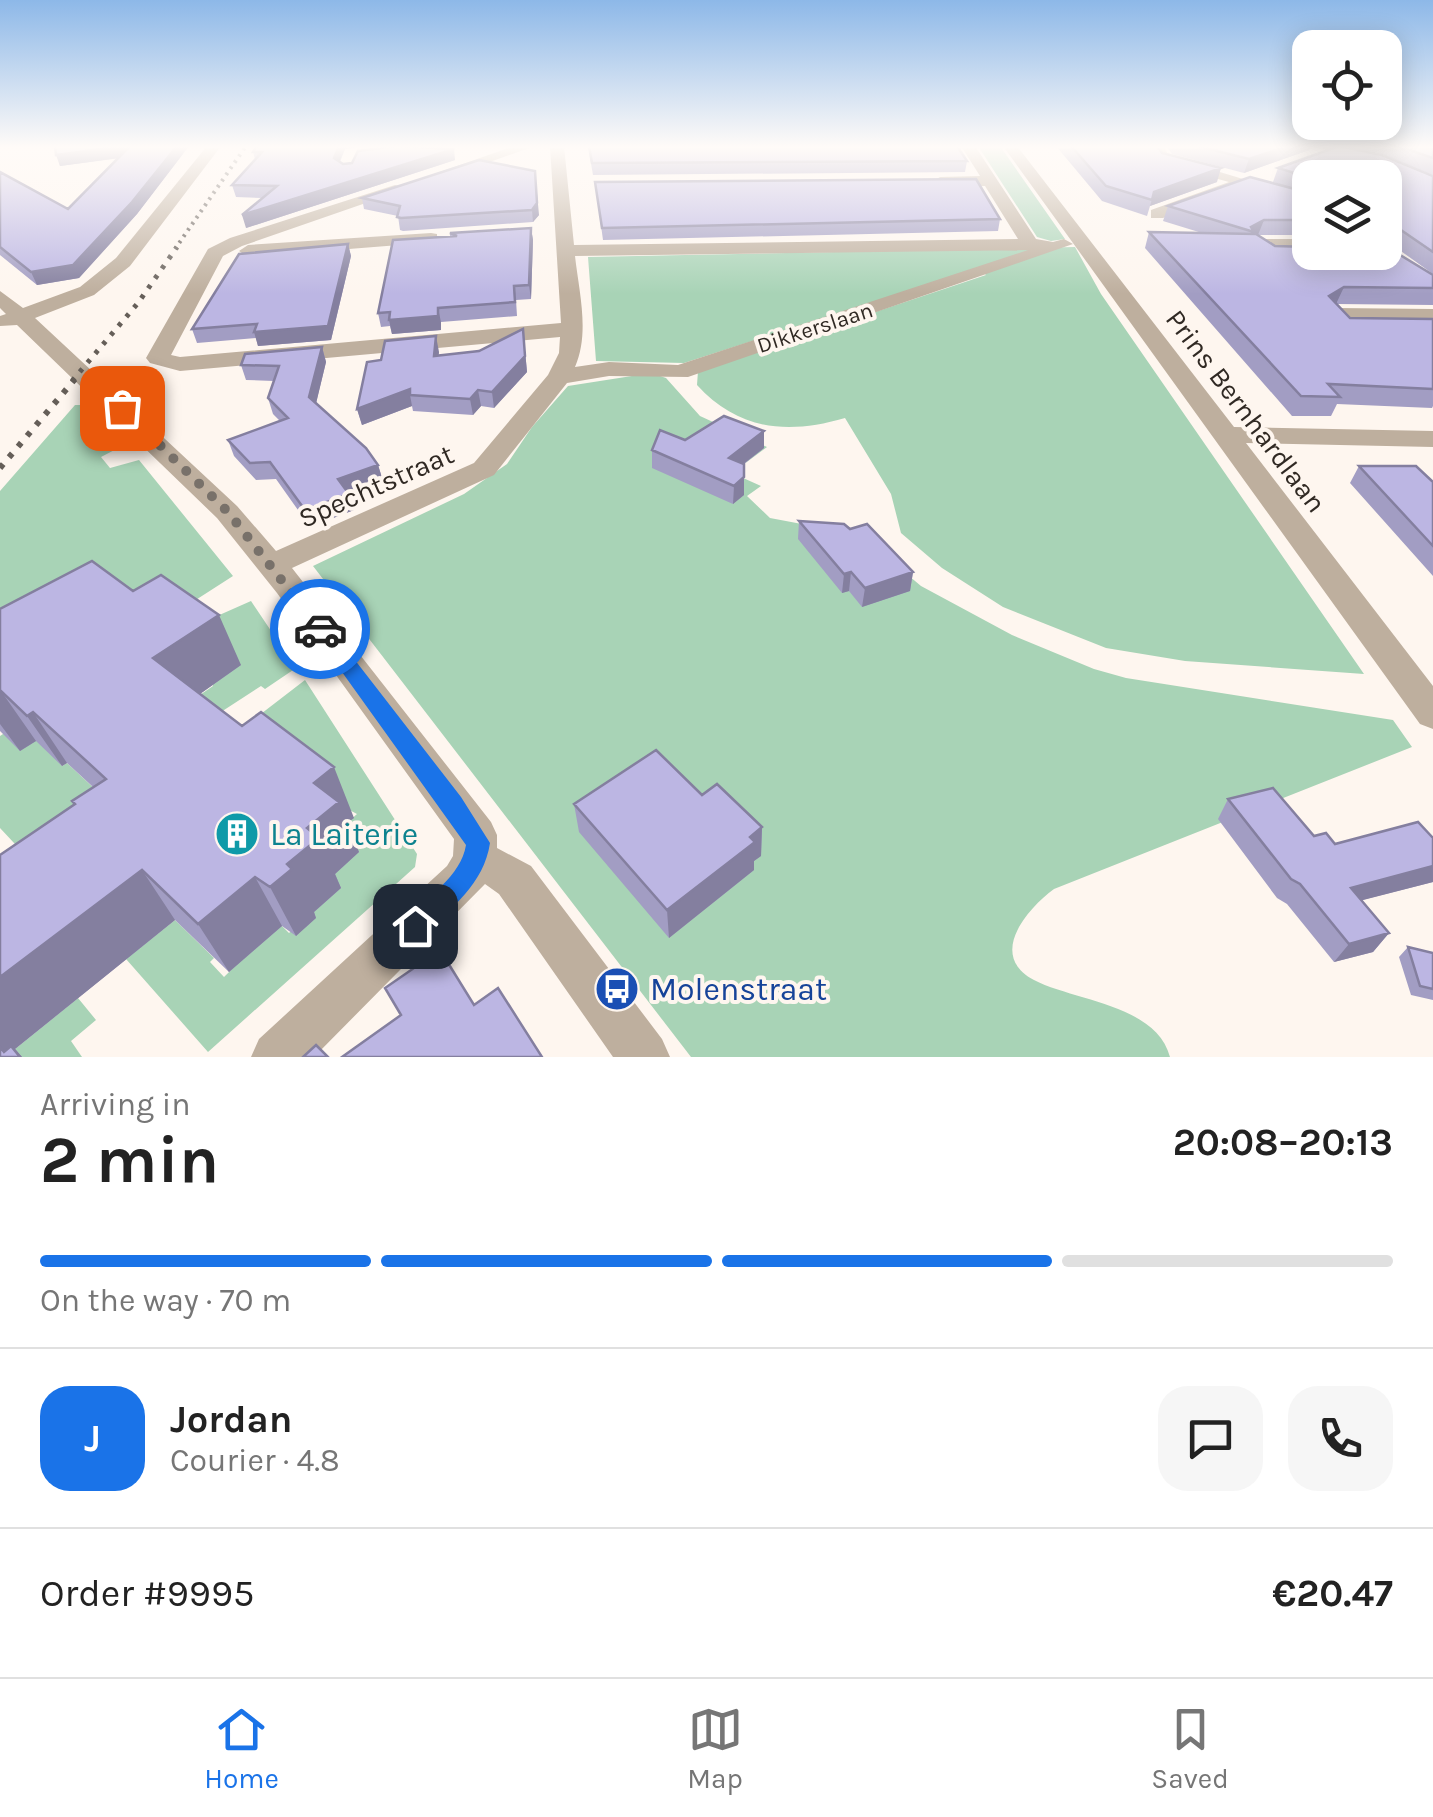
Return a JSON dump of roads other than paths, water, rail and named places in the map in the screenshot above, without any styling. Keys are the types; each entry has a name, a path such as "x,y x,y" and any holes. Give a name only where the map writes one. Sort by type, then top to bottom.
{"street":[{"path":"11,320 86,292 122,262 175,195"},
{"path":"388,195 236,242 215,253 158,358 166,362 572,328"},
{"name":"Spechtstraat","path":"272,566 484,468 559,377 570,353 572,328 556,237 560,195"},
{"path":"1000,195 1030,243"},
{"name":"Prins Bernhardlaan","path":"1043,195 1075,244 1226,435 1433,714"},
{"path":"1157,214 1215,195"},
{"path":"215,253 446,237"},
{"path":"556,237 1075,244"},
{"name":"Dikkerslaan","path":"559,377 622,368 680,372 1075,244"},
{"path":"1292,244 1258,244 1269,253 1292,253"},
{"path":"0,297 11,320 122,408 205,487 272,566 476,836 475,861 442,900 278,1057"},
{"path":"1433,314 1336,314 1350,327 1433,327"},
{"path":"1226,435 1433,438"},
{"path":"475,861 500,869 515,880 644,1057"}],"railway":[{"path":"175,249 212,195"},
{"path":"72,381 138,303 177,247"},
{"path":"0,468 75,379"}],"place":[{"name":"La Laiterie","path":"237,834"},
{"name":"Molenstraat","path":"617,989"}]}
